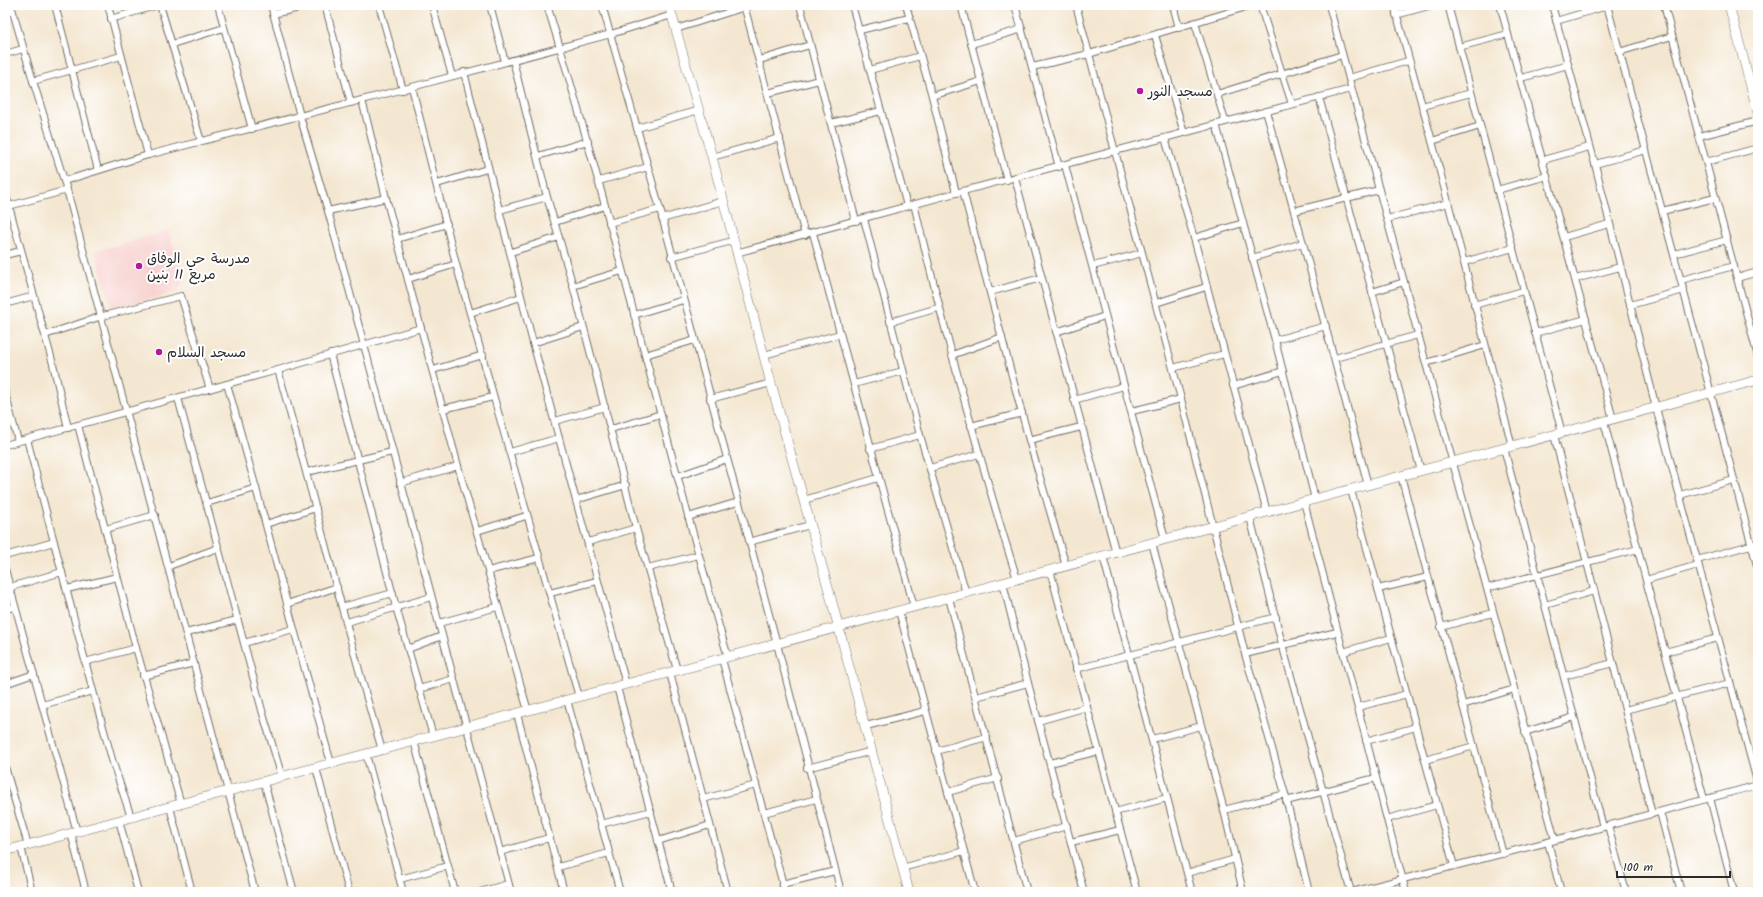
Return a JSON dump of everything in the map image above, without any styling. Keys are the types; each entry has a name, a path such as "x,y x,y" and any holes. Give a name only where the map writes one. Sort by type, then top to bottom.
{"street":[{"path":"11,5 32,81 67,190 229,791 253,892"},
{"path":"55,5 73,69 98,170"},
{"path":"108,5 148,155"},
{"path":"112,19 159,5 201,142"},
{"path":"218,5 252,128"},
{"path":"271,5 300,116 328,211 511,892"},
{"path":"273,14 312,5"},
{"path":"325,5 351,103"},
{"path":"379,5 403,90"},
{"path":"432,5 452,76"},
{"path":"490,5 505,62"},
{"path":"547,5 599,181 609,223 678,476 785,892"},
{"path":"602,5 660,209 671,257 695,340 777,644 807,768 841,892"},
{"path":"669,5 712,157 732,241 866,726 909,892"},
{"path":"800,5 856,221"},
{"path":"852,5 907,206"},
{"path":"906,5 990,292 1029,440 1066,566"},
{"path":"961,5 1008,180"},
{"path":"1015,5 1032,67 1093,266 1165,539"},
{"path":"1076,5 1114,152 1173,368 1245,654 1285,794 1309,892"},
{"path":"1173,5 1179,28"},
{"path":"1032,67 1089,54 1253,5"},
{"path":"1260,5 1292,104"},
{"path":"1329,5 1554,840"},
{"path":"1394,5 1408,60 1432,140 1474,305 1486,345 1538,576 1574,717 1626,892"},
{"path":"1396,15 1432,5"},
{"path":"1448,5 1535,333 1587,563 1652,814"},
{"path":"1500,5 1586,319 1646,580 1677,696 1734,892"},
{"path":"1250,517 1282,644 1351,892 1503,854 1758,785 1656,408 1595,164 1589,147 1552,5"},
{"path":"1664,5 1758,357"},
{"path":"1729,5 1755,87 1758,113"},
{"path":"676,29 745,6 805,235"},
{"path":"1556,21 1607,6 1734,480 1755,544 1758,569"},
{"path":"64,182 148,155 403,90 464,72 611,34 672,15"},
{"path":"860,30 909,18"},
{"path":"1195,23 1225,122"},
{"path":"172,44 224,28"},
{"path":"971,44 1022,29"},
{"path":"1459,47 1508,34"},
{"path":"1155,35 1184,133"},
{"path":"1619,52 1672,36"},
{"path":"760,60 810,45"},
{"path":"5,54 23,50"},
{"path":"1216,94 1342,55"},
{"path":"32,81 121,56"},
{"path":"870,70 920,56"},
{"path":"513,60 548,197 648,568 674,672 703,799 728,892"},
{"path":"1349,78 1408,60"},
{"path":"1521,78 1568,65"},
{"path":"464,72 487,169 500,210 533,343 588,542 658,841 672,892"},
{"path":"768,93 819,80"},
{"path":"932,96 981,81"},
{"path":"412,87 456,264 510,452 526,516 550,592 579,697"},
{"path":"736,253 914,204 1351,89"},
{"path":"1422,106 1471,93"},
{"path":"1319,97 1421,471"},
{"path":"362,100 397,240 458,466 497,607 528,711"},
{"path":"637,128 699,110"},
{"path":"831,123 881,111"},
{"path":"1266,111 1326,326 1368,485"},
{"path":"1699,136 1758,121"},
{"path":"1216,124 1275,340 1315,499"},
{"path":"1432,140 1480,126"},
{"path":"712,157 780,138"},
{"path":"1165,138 1194,238 1267,512"},
{"path":"538,156 588,142"},
{"path":"1543,160 1589,147"},
{"path":"1706,162 1758,148"},
{"path":"1595,164 1646,150"},
{"path":"599,181 648,167"},
{"path":"437,184 487,169"},
{"path":"1497,190 1547,176"},
{"path":"1015,178 1081,427 1116,552"},
{"path":"9,206 67,190"},
{"path":"1294,211 1379,190"},
{"path":"5,192 46,335 68,428"},
{"path":"500,210 548,197"},
{"path":"328,211 386,198"},
{"path":"1662,212 1715,198"},
{"path":"662,218 723,201"},
{"path":"1387,219 1448,203"},
{"path":"914,204 938,308 979,454 1017,579"},
{"path":"555,222 605,206"},
{"path":"609,223 660,209"},
{"path":"864,219 920,435 966,593"},
{"path":"1194,238 1243,223"},
{"path":"397,240 447,224"},
{"path":"1564,236 1609,224"},
{"path":"812,233 914,607"},
{"path":"510,252 559,237"},
{"path":"1674,254 1727,240"},
{"path":"671,257 732,241"},
{"path":"1252,258 1303,243"},
{"path":"1464,262 1513,248"},
{"path":"5,255 21,251"},
{"path":"1093,266 1142,253"},
{"path":"408,278 456,264"},
{"path":"1681,280 1734,266"},
{"path":"1575,279 1620,267"},
{"path":"573,286 622,271"},
{"path":"1737,278 1758,272"},
{"path":"990,292 1041,278"},
{"path":"1372,292 1404,282"},
{"path":"1156,303 1206,287"},
{"path":"1630,305 1684,290"},
{"path":"1474,305 1523,291"},
{"path":"5,304 34,296"},
{"path":"46,335 100,317 181,296 210,389"},
{"path":"470,313 521,297"},
{"path":"634,315 683,300"},
{"path":"890,322 938,308"},
{"path":"1056,332 1105,316"},
{"path":"1535,333 1586,319"},
{"path":"1275,340 1326,326"},
{"path":"533,343 583,327"},
{"path":"5,445 278,370 421,328"},
{"path":"764,355 840,334"},
{"path":"1334,358 1418,335"},
{"path":"952,355 1002,337"},
{"path":"645,356 695,340"},
{"path":"1426,363 1486,345"},
{"path":"330,354 396,608 433,736"},
{"path":"1173,368 1224,354"},
{"path":"433,370 482,355"},
{"path":"278,370 347,622 363,689 382,750"},
{"path":"854,384 903,371"},
{"path":"1233,386 1283,371"},
{"path":"5,851 1758,380"},
{"path":"710,398 771,383"},
{"path":"227,384 331,764"},
{"path":"1074,400 1124,386"},
{"path":"5,393 18,441"},
{"path":"443,409 493,397"},
{"path":"178,398 237,620 282,777"},
{"path":"1132,412 1181,399"},
{"path":"555,421 605,407"},
{"path":"971,426 1022,412"},
{"path":"611,429 661,414"},
{"path":"78,424 143,676 181,804"},
{"path":"1029,440 1081,427"},
{"path":"870,449 920,435"},
{"path":"510,452 559,438"},
{"path":"27,439 85,662 113,763 131,817"},
{"path":"307,472 392,452"},
{"path":"930,468 979,454"},
{"path":"678,476 727,459"},
{"path":"400,483 458,466"},
{"path":"1401,476 1503,854"},
{"path":"804,500 878,478"},
{"path":"1680,495 1734,480"},
{"path":"576,500 626,485"},
{"path":"207,503 256,488"},
{"path":"1351,490 1454,866"},
{"path":"688,518 738,502"},
{"path":"1304,502 1406,892"},
{"path":"266,524 316,508"},
{"path":"106,529 155,515"},
{"path":"477,531 526,516"},
{"path":"749,542 810,525"},
{"path":"588,542 636,528"},
{"path":"5,556 54,542"},
{"path":"1152,543 1224,810 1243,892"},
{"path":"1646,580 1755,544"},
{"path":"169,566 218,548"},
{"path":"1487,588 1638,549"},
{"path":"648,568 698,555"},
{"path":"1103,556 1192,892"},
{"path":"488,571 539,558"},
{"path":"5,569 34,674 74,832 86,892"},
{"path":"1050,570 1137,892"},
{"path":"10,587 62,572"},
{"path":"67,589 117,577"},
{"path":"1378,589 1428,577"},
{"path":"550,592 597,581"},
{"path":"1003,583 1028,684 1084,892"},
{"path":"287,604 337,587"},
{"path":"1545,605 1594,591"},
{"path":"342,607 392,593"},
{"path":"347,622 431,597"},
{"path":"949,598 998,778 1027,892"},
{"path":"5,609 15,607"},
{"path":"438,623 497,607"},
{"path":"899,611 975,892"},
{"path":"1441,627 1493,613"},
{"path":"1076,669 1276,617"},
{"path":"186,633 237,620"},
{"path":"244,643 293,629"},
{"path":"1245,654 1337,632"},
{"path":"408,649 442,636"},
{"path":"1343,652 1391,638"},
{"path":"1665,652 1718,638"},
{"path":"85,662 136,648"},
{"path":"143,676 194,663"},
{"path":"1564,676 1613,663"},
{"path":"5,684 34,674"},
{"path":"419,689 454,679"},
{"path":"1625,710 1730,683"},
{"path":"976,697 1028,684"},
{"path":"1463,705 1514,689"},
{"path":"42,705 93,691"},
{"path":"1358,707 1407,694"},
{"path":"568,700 620,892"},
{"path":"1038,722 1087,707"},
{"path":"866,726 925,711"},
{"path":"517,714 564,892"},
{"path":"1525,732 1574,717"},
{"path":"1152,739 1201,726"},
{"path":"1366,741 1416,727"},
{"path":"936,751 987,737"},
{"path":"414,741 455,892"},
{"path":"1425,760 1474,746"},
{"path":"807,768 872,751"},
{"path":"1050,764 1099,751"},
{"path":"366,754 403,892"},
{"path":"5,766 25,846 32,892"},
{"path":"316,768 349,892"},
{"path":"948,792 998,778"},
{"path":"1286,801 1323,790 1376,778"},
{"path":"264,782 294,892"},
{"path":"703,799 756,784"},
{"path":"1224,810 1285,794"},
{"path":"1115,812 1167,798"},
{"path":"764,813 816,799"},
{"path":"1387,819 1437,805"},
{"path":"170,807 192,892"},
{"path":"601,824 651,811"},
{"path":"1660,812 1681,892"},
{"path":"119,820 138,892"},
{"path":"658,841 710,825"},
{"path":"1014,841 1067,826"},
{"path":"1071,842 1120,830"},
{"path":"500,852 549,838"},
{"path":"1548,842 1561,892"},
{"path":"902,868 964,851"},
{"path":"558,867 609,853"},
{"path":"1187,873 1235,859"},
{"path":"400,879 448,866"},
{"path":"782,884 835,871"},
{"path":"480,892 508,884"}],"shaded area":[{"name":"مدرسة حي الوفاق مربع 11 بنين","path":"169,231 183,281 178,292 112,308 95,251"}],"place":[{"name":"مسجد النور","path":"1140,91"},
{"name":"مدرسة حي الوفاق مربع 11 بنين","path":"139,266"},
{"name":"مسجد السلام","path":"159,352"}]}
